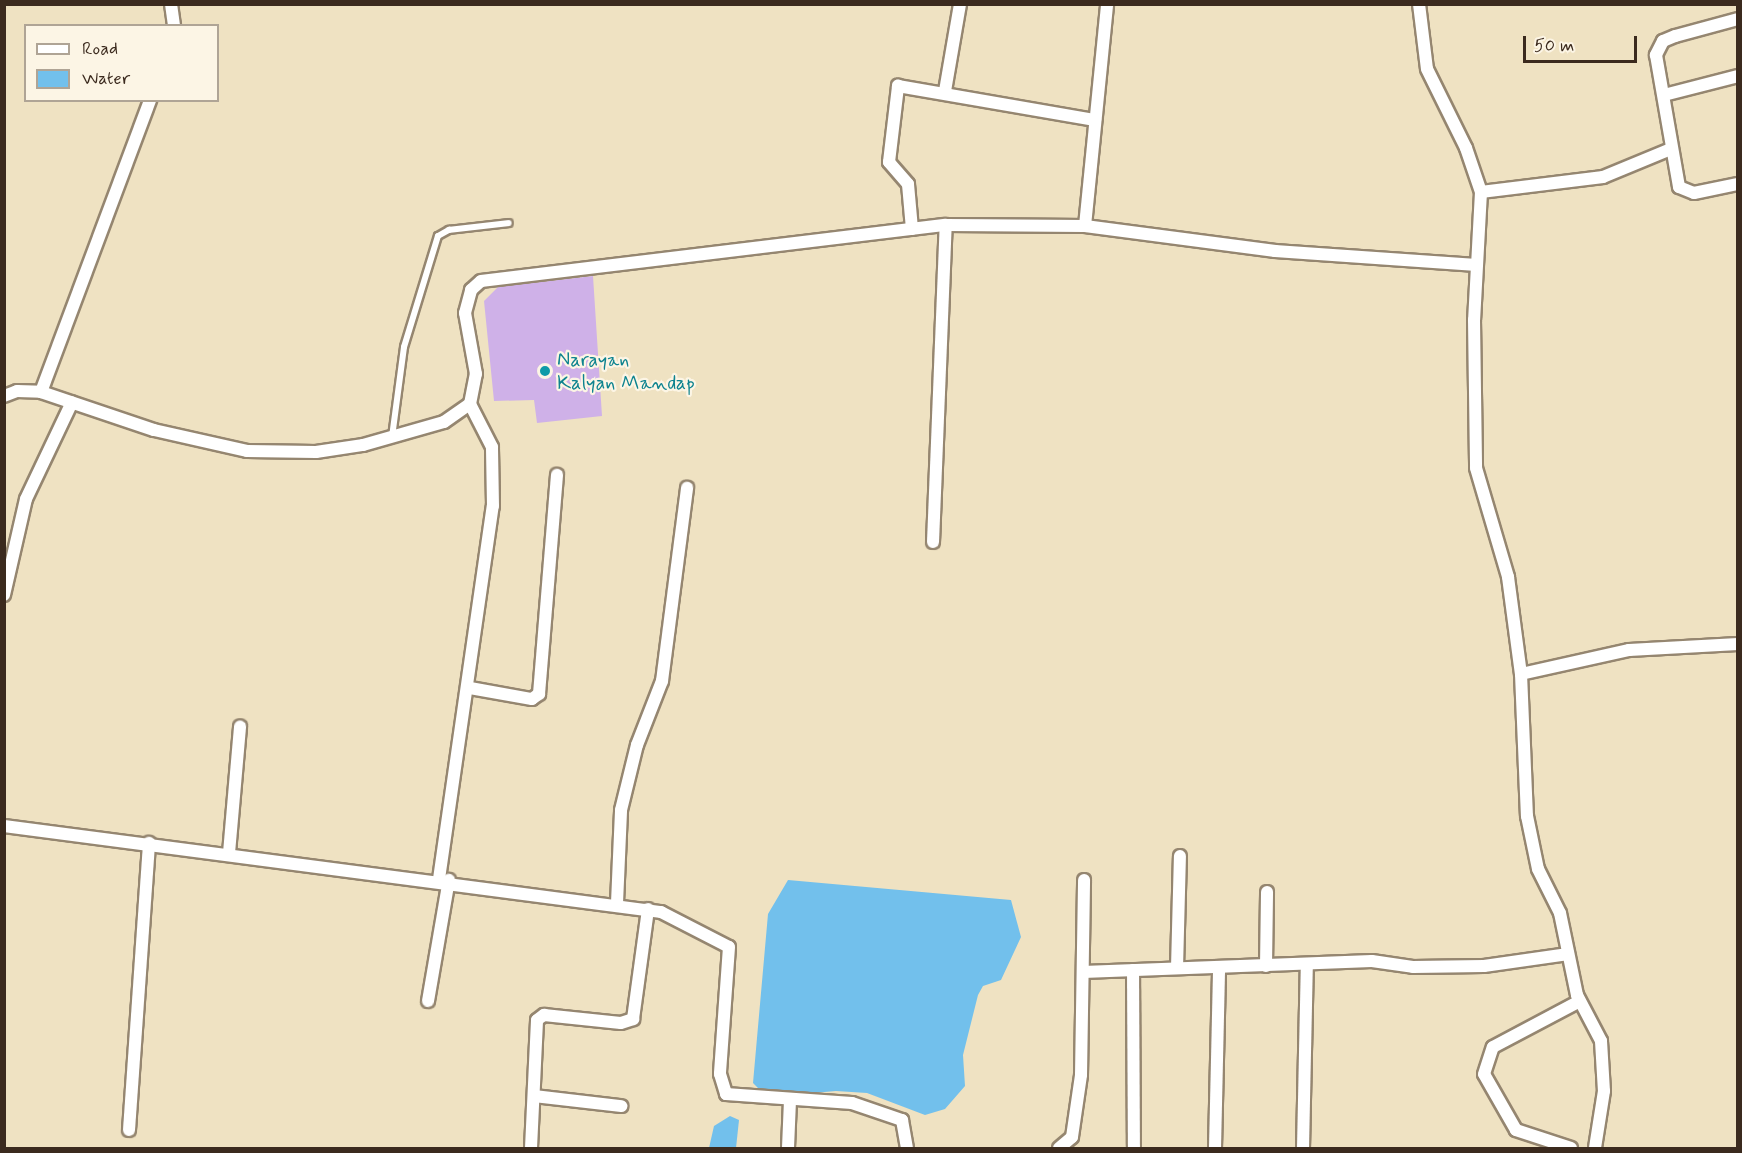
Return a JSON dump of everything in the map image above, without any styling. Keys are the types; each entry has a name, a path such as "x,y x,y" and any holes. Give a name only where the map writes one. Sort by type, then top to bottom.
{"street":[{"path":"171,4 174,24"},
{"path":"945,91 960,4"},
{"path":"1085,226 1107,4"},
{"path":"1419,4 1427,69 1466,147 1480,192 1477,265 1476,468 1508,578 1521,674 1527,816 1542,881 1560,913 1580,1001 1601,1041 1605,1067 1595,1149"},
{"path":"1737,19 1664,41 1656,55 1664,95 1675,179 1685,192 1737,184"},
{"path":"1664,95 1737,76"},
{"path":"912,229 908,184 889,162 896,91 902,83 1095,120"},
{"path":"41,392 149,102"},
{"path":"1480,192 1603,177 1671,149"},
{"path":"428,1001 470,688 494,471 492,447 470,404 476,374 465,313 471,290 481,281 946,225 1085,226 1286,252 1477,265"},
{"path":"933,542 946,225"},
{"path":"4,396 17,391 41,392 154,430 247,451 316,452 392,437 444,422 470,404"},
{"path":"4,595 26,499 72,402"},
{"path":"470,688 532,699 538,694 557,475"},
{"path":"617,903 621,810 637,745 662,681 687,488"},
{"path":"1521,674 1629,650 1737,644"},
{"path":"229,853 240,726"},
{"path":"4,826 444,879 648,909 729,947 720,1074 726,1094 790,1100 834,1099 894,1117 906,1124 907,1149"},
{"path":"129,1130 149,843"},
{"path":"1177,968 1180,856"},
{"path":"1059,1149 1072,1137 1076,1125 1083,972 1084,879"},
{"path":"1266,966 1267,892"},
{"path":"531,1149 537,1020 544,1015 621,1023 633,1019 648,909"},
{"path":"1083,972 1307,964 1484,966 1568,954"},
{"path":"1303,1148 1307,964"},
{"path":"1215,1149 1220,967"},
{"path":"1133,970 1134,1147"},
{"path":"1571,1149 1516,1130 1484,1074 1493,1047 1580,1001"},
{"path":"534,1096 621,1106"},
{"path":"788,1149 790,1100"}],"lane":[{"path":"392,437 404,347 438,236 449,230 509,223"}],"water":[{"path":"788,880 1011,900 1021,937 1001,980 983,986 978,995 963,1055 965,1086 945,1109 925,1115 867,1093 836,1091 767,1097 753,1083 768,914"},
{"path":"730,1116 739,1120 736,1148 709,1148 714,1126"}],"building":[{"name":"Narayan Kalyan Mandap","path":"593,276 602,416 537,423 534,400 494,401 484,301 498,287"}],"place":[{"name":"Narayan Kalyan Mandap","path":"545,371"}]}
